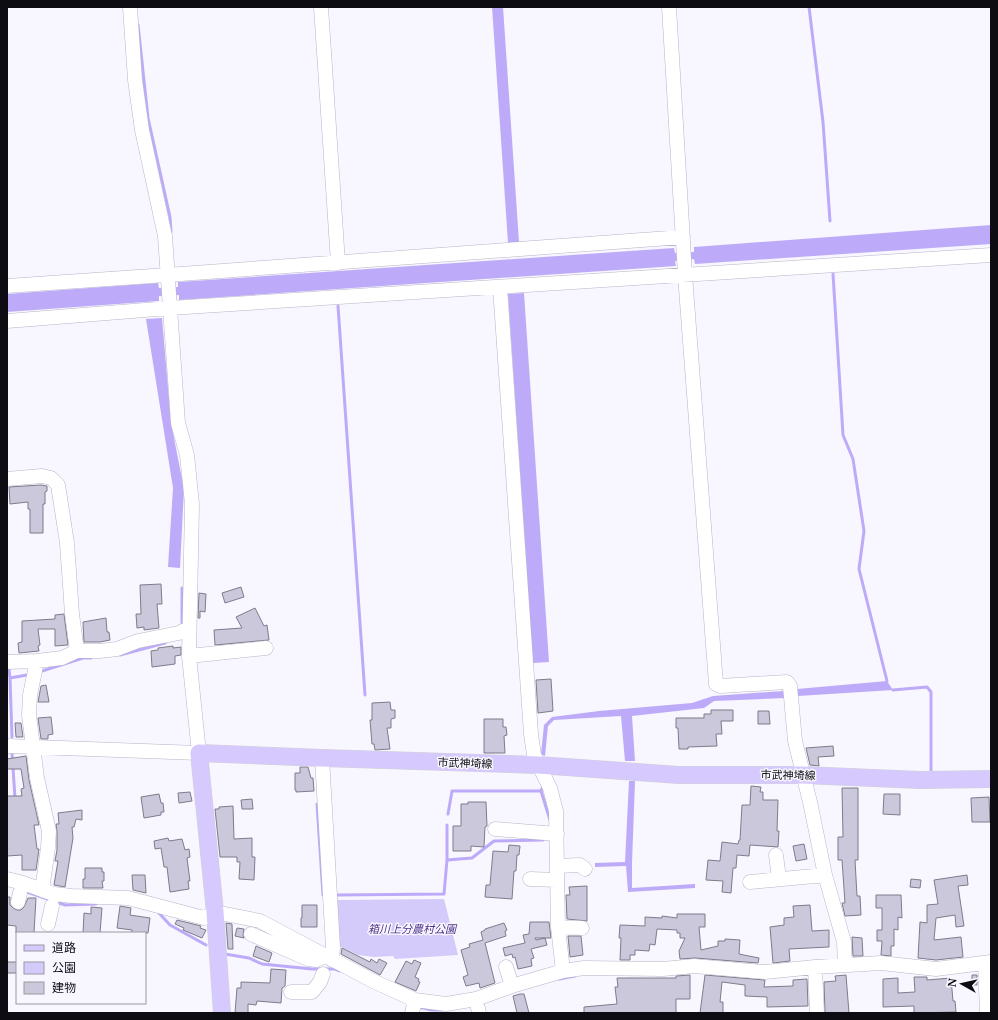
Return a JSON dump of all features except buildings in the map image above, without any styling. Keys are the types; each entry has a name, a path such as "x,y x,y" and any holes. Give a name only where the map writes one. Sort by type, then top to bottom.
{"main road":[{"name":"市武神埼線","path":"199,752 322,758 538,765 679,775 803,775 920,780 991,779"},
{"path":"199,752 215,912 222,1013"}],"street":[{"path":"7,746 199,752 190,656 189,628 192,504 187,455 178,423 165,236 142,130 135,80 130,7"},
{"path":"321,7 338,263"},
{"path":"669,7 684,237 685,275 716,684 720,686 787,682 790,686 795,742 810,802 825,875 844,942 845,965"},
{"path":"7,321 338,263 684,237"},
{"path":"7,286 169,292 500,287 991,255"},
{"path":"500,287 531,734 534,756 543,773 556,811 558,928 563,971"},
{"path":"7,479 42,476 51,478 58,485 67,543 72,614 78,651"},
{"path":"7,662 62,658 78,651 100,651 117,648 138,641 179,633 189,628"},
{"path":"190,656 266,648"},
{"path":"37,661 30,695 29,715 44,831 48,848 42,890"},
{"path":"291,992 312,992 320,982 325,963 333,947 322,758"},
{"path":"495,829 557,834"},
{"path":"776,855 779,879"},
{"path":"530,879 557,873 580,865 585,869"},
{"path":"750,882 825,875"},
{"path":"7,878 23,882 42,890 72,896 128,898 204,918 215,912 260,921 325,963"},
{"path":"48,924 52,906"},
{"path":"558,928 582,928"},
{"path":"252,934 308,959 325,963 373,981 414,1007 476,999 512,986 563,971 584,968 663,969 694,966 765,972 815,971 845,965 882,963 936,969 987,965 987,1013"},
{"path":"506,967 512,986"},
{"path":"815,971 817,1013"}],"green space":[{"name":"箱川上分農村公園","path":"444,899 458,955 395,959 393,956 374,957 358,955 337,945 335,900"}],"shaded area":[{"path":"492,7 503,7 519,242 508,243"},
{"path":"991,225 991,244 695,264 694,259 675,261 676,266 179,300 179,295 159,296 159,301 7,312 7,294 158,283 159,288 178,287 178,282 674,248 675,253 694,252 694,247"},
{"path":"524,293 549,662 533,663 508,294"},
{"path":"162,318 171,423 184,489 180,568 168,567 173,488 146,319"},
{"path":"887,681 893,690 798,696 797,693 797,689"},
{"path":"783,691 785,698 714,701 704,708 632,716 635,761 625,761 621,716 554,720 548,726 545,756 541,754 544,725 552,717 599,711 692,703 713,696"},
{"path":"629,781 635,781 632,888 695,884 695,888 628,892 626,866 595,867 595,863 625,862"}],"waterway":[{"path":"809,7 823,122 830,221"},
{"path":"138,25 148,118 170,217 171,232"},
{"path":"833,274 843,435 853,459 864,531 859,569 887,681"},
{"path":"338,306 365,695"},
{"path":"182,588 182,623"},
{"path":"120,655 165,643"},
{"path":"42,671 83,658 91,658"},
{"path":"9,669 10,678"},
{"path":"12,737 10,678 27,675"},
{"path":"893,690 927,687 931,692 931,770"},
{"path":"12,753 15,798"},
{"path":"448,814 452,791 541,791 543,786"},
{"path":"541,791 550,820"},
{"path":"317,804 323,895"},
{"path":"337,895 444,894 447,860 447,825"},
{"path":"447,860 472,858 494,841 543,840"},
{"path":"24,891 65,905 96,904"},
{"path":"158,912 170,925 206,945"},
{"path":"225,954 249,958 262,964 312,969 335,969 340,971"},
{"path":"559,979 575,976"},
{"path":"418,1007 432,1010 442,1010"}]}
